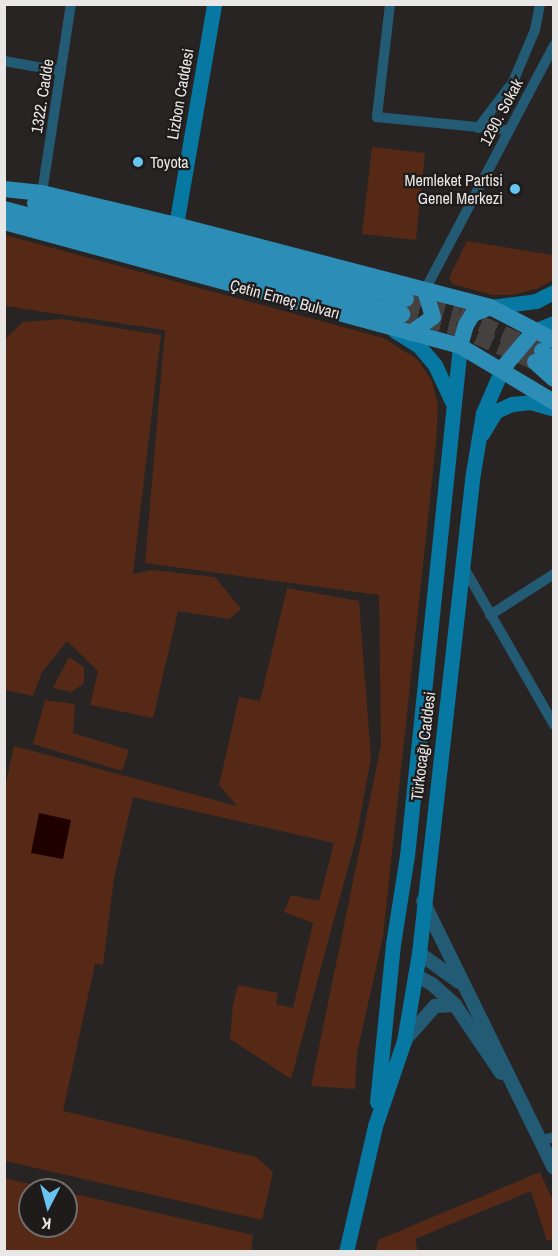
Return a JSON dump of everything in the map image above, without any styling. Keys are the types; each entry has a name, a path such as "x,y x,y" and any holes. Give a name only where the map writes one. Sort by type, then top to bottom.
{"main road":[{"name":"Lizbon Caddesi","path":"176,225 214,4"},
{"path":"4,189 42,193 176,225 490,307 534,331 546,353 554,379"},
{"name":"Çetin Emeç Bulvarı","path":"4,195 404,306 4,209"},
{"name":"Çetin Emeç Bulvarı","path":"4,222 460,346 554,402"},
{"path":"411,333 433,317 425,290"},
{"path":"460,346 466,325 473,314 490,307 536,301 554,292"},
{"path":"502,369 534,331 554,322"},
{"path":"390,327 425,353 453,401"},
{"name":"Türkocağı Caddesi","path":"375,1126 393,944 407,856 460,346"},
{"name":"Türkocağı Caddesi","path":"346,1251 375,1126 404,1041 419,953 422,900 479,439 483,412 502,369"},
{"path":"479,439 496,411 512,404 530,402 554,409"},
{"path":"393,944 419,953"},
{"path":"390,970 415,975"}],"street":[{"name":"1322. Cadde","path":"42,193 71,4"},
{"path":"390,4 377,117 508,130"},
{"path":"478,128 513,82 535,30 540,4"},
{"name":"1290. Sokak","path":"425,290 554,45"},
{"path":"4,61 61,71"},
{"path":"463,565 554,724"},
{"path":"490,615 554,574"},
{"path":"422,900 463,986 493,1040 512,1088"},
{"path":"419,953 463,986"},
{"path":"415,975 455,1005 547,1139 554,1168"},
{"path":"404,1041 435,1006 455,1005"}],"shaded area":[{"path":"372,147 425,153 416,240 362,234"},
{"path":"5,235 383,338 417,359 432,381 438,405 436,443 383,937 357,1053 355,1089 311,1086 381,745 379,595 145,563 165,330 5,306"},
{"path":"467,241 553,255 553,280 539,288 513,295 492,295 453,284 449,278"},
{"path":"62,319 161,335 133,574 152,570 215,577 241,609 229,619 178,611 153,718 90,705 98,671 67,641 42,672 33,696 5,690 5,339 23,322"},
{"path":"287,588 359,601 371,758 357,834 291,1079 230,1039 233,1004 238,985 278,993 276,1004 293,1008 313,923 284,912 291,895 319,901 334,843 133,797 114,879 103,965 95,964 63,1111 256,1157 273,1172 262,1220 5,1161 4,792 14,746 237,806 219,785 239,697 260,701"},
{"path":"69,657 84,667 84,683 72,692 53,688"},
{"path":"45,700 75,704 73,733 129,750 122,771 33,744"},
{"path":"39,813 71,820 63,859 31,853"},
{"path":"540,1172 553,1201 553,1239 547,1241 531,1191 415,1239 418,1251 376,1251 378,1240"},
{"path":"4,1178 18,1181 18,1238 78,1238 78,1195 253,1235 251,1251 5,1251"}],"tunnel":[{"path":"406,299 459,314 542,351"},
{"path":"402,314 455,327 535,362"}],"place":[{"name":"Toyota","path":"138,162"},
{"name":"Memleket Partisi Genel Merkezi","path":"515,189"}]}
